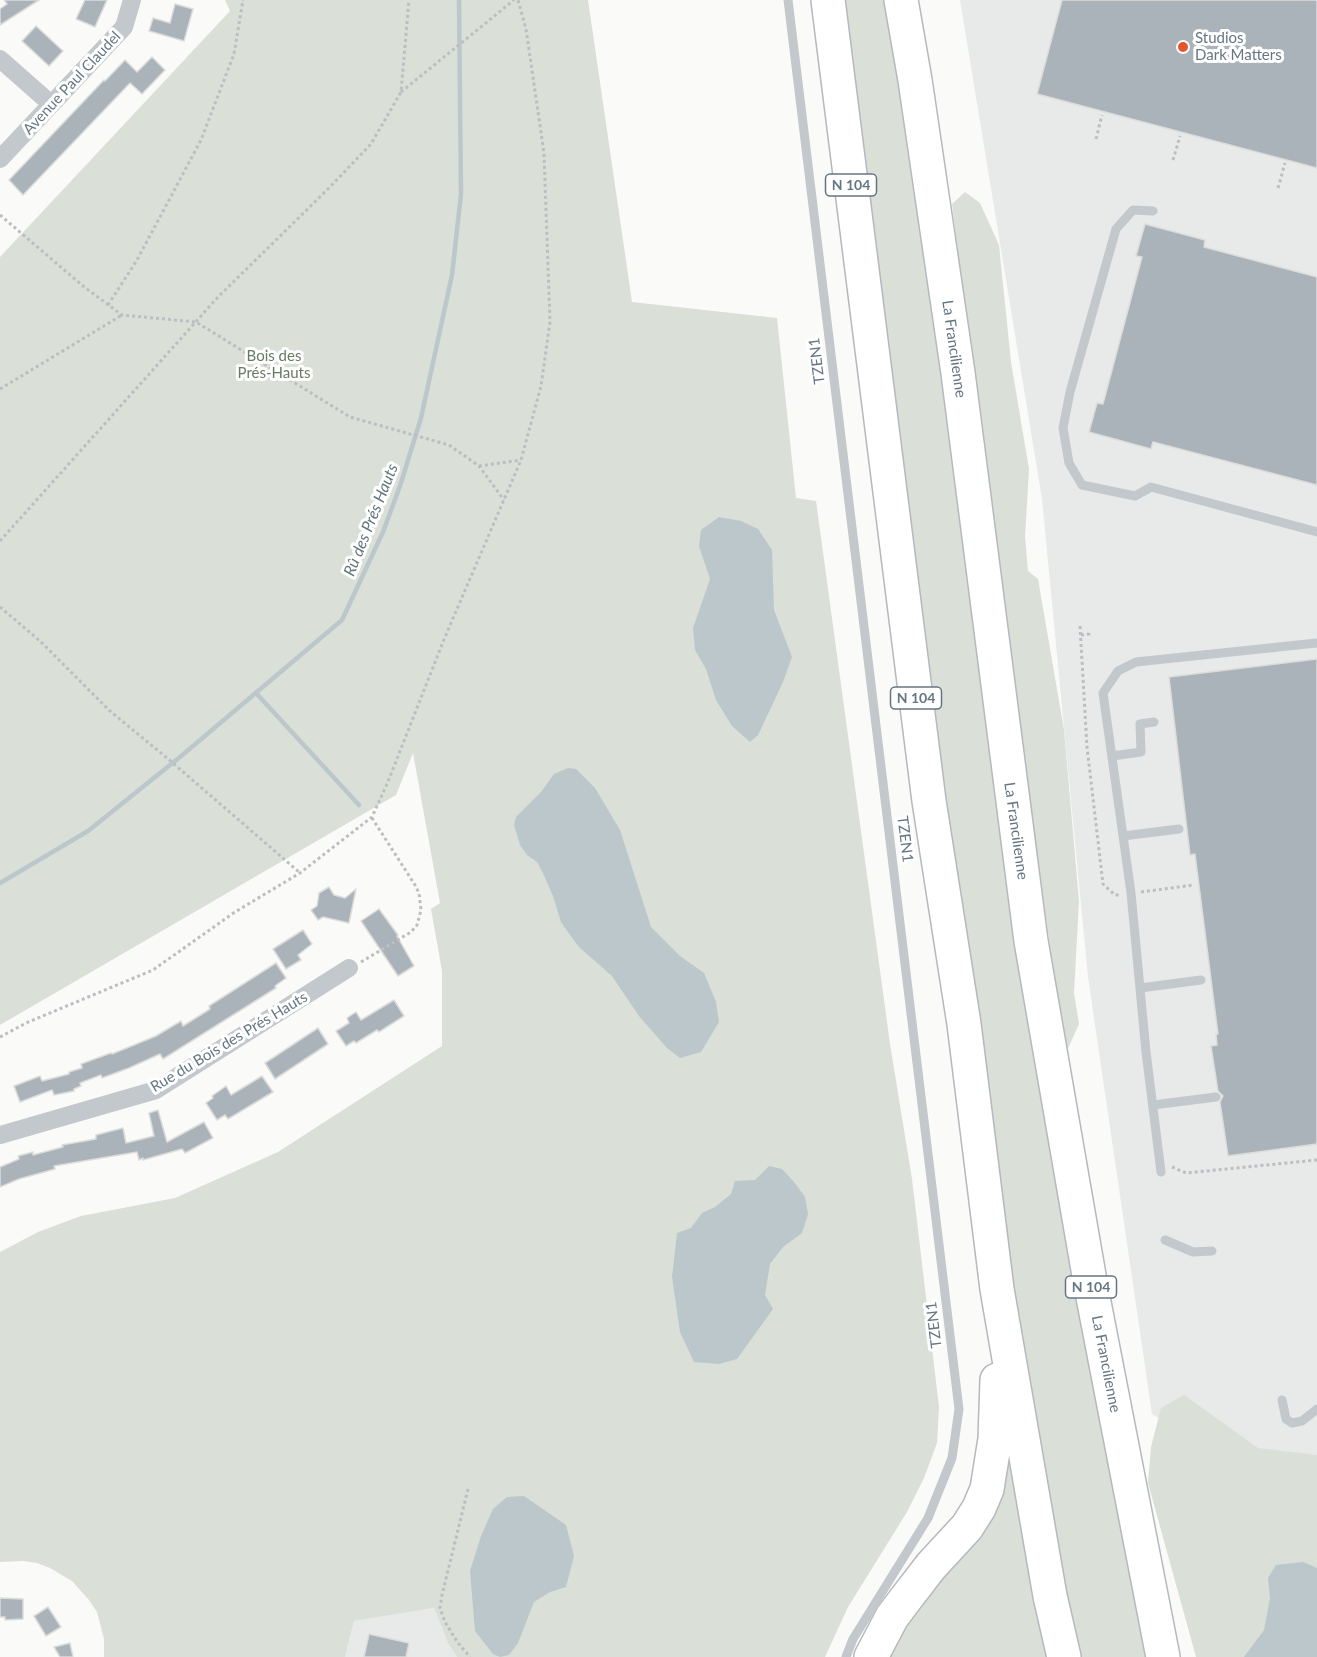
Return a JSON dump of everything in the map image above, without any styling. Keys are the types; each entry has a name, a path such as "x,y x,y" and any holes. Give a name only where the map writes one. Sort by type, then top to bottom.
{"highway":[{"name":"N 104","path":"828,0 929,801 964,1024 997,1289 1050,1596 1064,1657"},
{"name":"La Francilienne","path":"901,0 915,80 954,350 1031,941 1087,1264 1164,1657"},
{"path":"871,1657 892,1617 931,1566 967,1527 987,1489 995,1439 998,1394 993,1328 997,1289"},
{"path":"1127,1474 1154,1538 1173,1627 1182,1657"}],"street":[{"name":"Avenue Paul Claudel","path":"0,159 124,27 132,0"},
{"path":"0,59 51,105"},
{"name":"Rue du Bois des Prés Hauts","path":"0,1135 156,1090 349,968"}],"lane":[{"name":"TZEN1","path":"788,0 959,1408 952,1458 928,1518 854,1639 846,1657"},
{"path":"1153,211 1133,210 1116,229 1068,401 1063,428 1069,463 1082,485 1135,496 1151,487 1317,532"},
{"path":"1161,1172 1131,893 1103,693 1118,671 1136,662 1317,643"},
{"path":"1112,756 1142,752 1140,724 1154,722"},
{"path":"1123,836 1179,829"},
{"path":"1140,988 1201,980"},
{"path":"1153,1105 1216,1097"},
{"path":"1165,1240 1193,1252 1212,1251"},
{"path":"1282,1400 1286,1419 1292,1423 1302,1421 1317,1409"}],"path":[{"path":"108,305 137,260 201,140 234,54 243,0"},
{"path":"401,92 409,0"},
{"path":"0,541 196,322 371,144 401,92 516,0 526,29 544,153 550,322 541,386 521,460 445,637 372,818 300,873 235,912 153,970 0,1036"},
{"path":"1096,139 1102,115"},
{"path":"1173,160 1180,136"},
{"path":"1278,188 1285,163"},
{"path":"0,215 122,315 196,322 350,417 448,445 479,466 504,500"},
{"path":"0,388 122,315"},
{"path":"479,466 521,460"},
{"path":"0,607 40,641 110,711 300,873"},
{"path":"1080,626 1087,747"},
{"path":"1081,635 1089,634 1089,631"},
{"path":"349,968 411,932 417,925 421,910 419,893 415,885 372,818"},
{"path":"1160,1161 1186,1173 1317,1160"},
{"path":"468,1489 440,1608 445,1622 470,1657"}],"shaded area":[{"path":"960,0 1317,0 1317,1485 1242,1472 1152,1414 1088,977 1042,499"},
{"path":"719,517 741,521 758,529 772,550 774,610 792,657 758,735 750,742 732,726 716,700 706,669 695,650 693,628 710,579 699,546 701,530"},
{"path":"568,768 576,769 595,788 620,830 651,927 680,956 704,973 716,1002 719,1022 701,1052 680,1058 667,1048 639,1016 612,976 579,947 570,935 561,922 553,896 537,862 527,855 520,845 514,825 516,817 541,792 554,774"},
{"path":"769,1166 782,1169 794,1182 805,1197 808,1214 802,1233 783,1247 770,1264 765,1295 773,1309 737,1359 719,1364 694,1362 680,1332 672,1277 677,1233 691,1228 702,1213 715,1207 731,1194 735,1181 755,1180"},
{"path":"524,1496 566,1525 574,1556 566,1587 550,1592 534,1602 518,1643 509,1655 500,1657 493,1654 475,1631 470,1571 481,1536 493,1509 507,1497"},
{"path":"1303,1562 1317,1568 1317,1657 1244,1657 1264,1630 1270,1598 1268,1578 1276,1565"},
{"path":"434,1608 448,1643 457,1657 345,1657 354,1621"}],"green space":[{"name":"Bois des Prés-Hauts","path":"225,0 588,0 632,302 777,318 796,498 816,501 890,1044 912,1179 939,1407 937,1443 924,1478 907,1512 848,1607 825,1657 457,1657 448,1643 434,1608 354,1621 345,1657 104,1657 104,1639 97,1612 72,1581 37,1563 0,1562 0,1252 38,1232 81,1216 175,1198 278,1152 442,1046 442,971 431,909 440,903 413,753 396,795 0,1025 0,257 230,11"},
{"path":"840,0 888,0 1152,1657 1075,1657 1002,1240"},
{"path":"965,192 980,203 999,245 1011,362 1029,469 1025,537 1028,571 1038,579 1064,730 1079,901 1074,993 1079,1024 1065,1055 984,469 952,204"},
{"path":"1184,1395 1258,1448 1317,1455 1317,1657 1196,1657 1148,1483 1151,1447 1161,1408"},
{"path":"1004,1432 1054,1657 881,1657"}],"building":[{"path":"4,0 39,0 0,25 0,9 7,4"},
{"path":"85,0 107,0 95,27 76,19"},
{"name":"Studios Dark Matters","path":"1062,0 1317,0 1317,168 1037,94"},
{"path":"175,4 193,9 184,41 149,31 153,18 170,23"},
{"path":"36,26 63,51 49,66 22,41"},
{"path":"152,57 165,70 142,94 130,83 23,195 9,180 125,60 137,72"},
{"path":"1145,224 1205,240 1204,247 1317,277 1317,485 1153,442 1151,449 1089,432 1097,403 1103,404 1142,257 1136,256"},
{"path":"1317,659 1317,1144 1228,1156 1220,1102 1223,1096 1218,1091 1211,1046 1217,1045 1216,1034 1218,1034 1195,854 1190,855 1169,677"},
{"path":"329,887 334,895 345,898 356,889 349,923 323,917 318,920 311,910 317,906 319,893"},
{"path":"379,909 398,935 414,966 398,976 361,921"},
{"path":"303,930 312,944 298,955 301,960 286,969 273,949"},
{"path":"276,963 286,978 275,986 276,988 163,1059 160,1054 102,1078 101,1075 80,1083 81,1086 74,1091 54,1095 52,1090 20,1102 14,1086 40,1076 42,1081 69,1074 69,1072 82,1068 81,1064 156,1036 181,1021 183,1026 210,1009 209,1006"},
{"path":"394,1000 404,1016 379,1032 377,1030 356,1043 354,1041 346,1046 336,1031 349,1023 347,1018 356,1012 361,1020"},
{"path":"318,1028 328,1044 275,1079 265,1063"},
{"path":"262,1076 273,1092 228,1119 225,1115 217,1120 206,1103 213,1098 212,1096 226,1086 231,1095"},
{"path":"158,1110 167,1142 204,1122 213,1138 185,1153 182,1149 139,1160 137,1152 54,1166 55,1169 0,1187 0,1167 19,1159 18,1156 33,1152 33,1155 63,1147 62,1145 96,1139 96,1135 123,1128 126,1143 154,1136 149,1113"},
{"path":"0,1598 23,1599 23,1619 5,1620 5,1617 0,1617"},
{"path":"48,1607 61,1627 46,1636 34,1616"},
{"path":"369,1634 409,1643 406,1657 364,1657"},
{"path":"70,1643 73,1657 60,1657 54,1647"}],"waterway":[{"name":"Rû des Prés Hauts","path":"0,883 88,831 180,757 342,620 383,532 400,486 421,418 452,275 461,194 459,0"},
{"path":"256,693 359,805"}],"place":[{"name":"Studios Dark Matters","path":"1183,47"}]}
